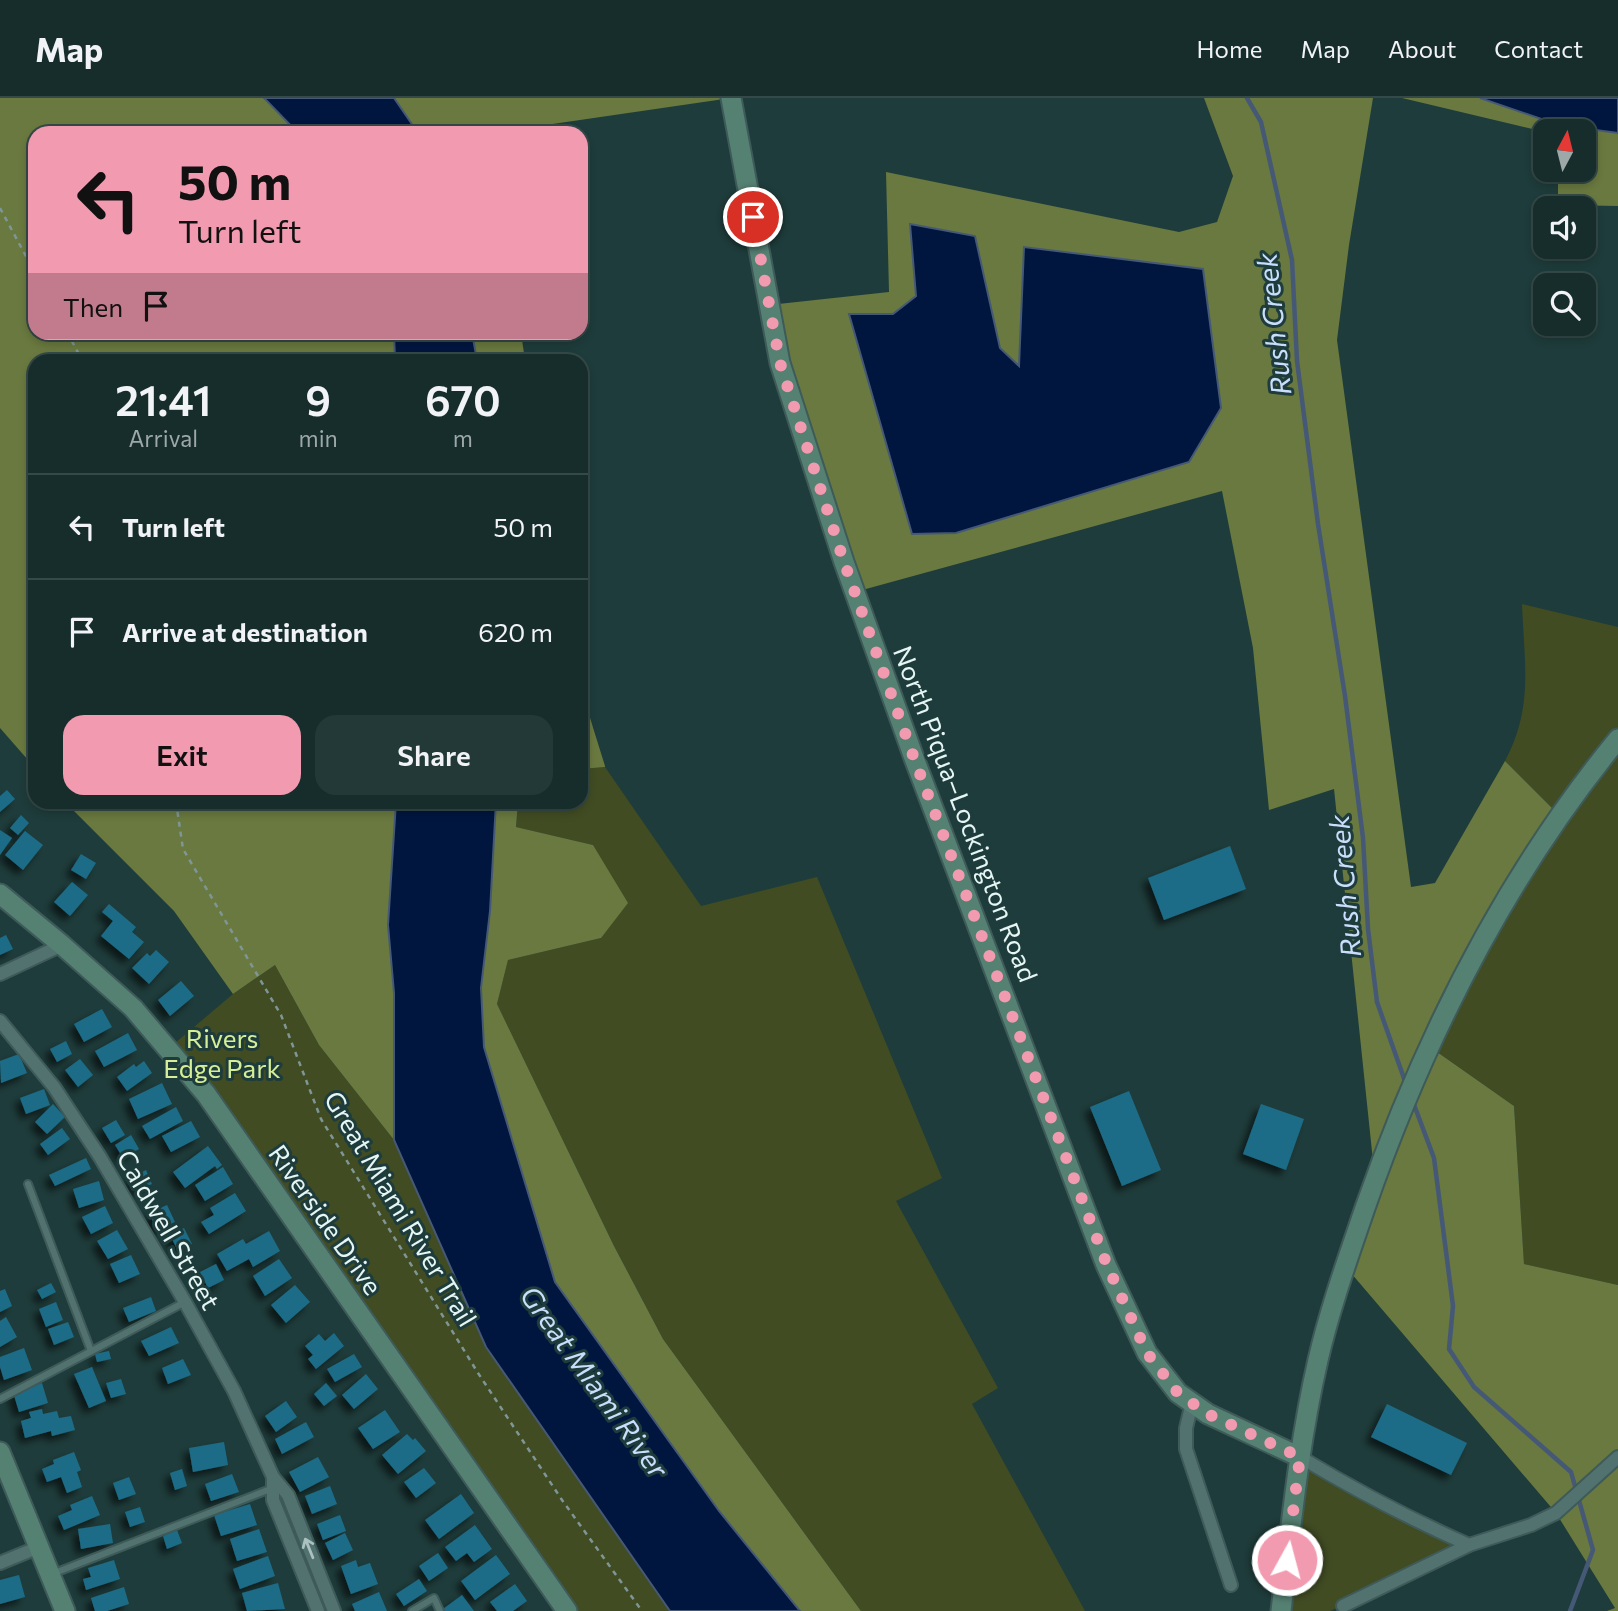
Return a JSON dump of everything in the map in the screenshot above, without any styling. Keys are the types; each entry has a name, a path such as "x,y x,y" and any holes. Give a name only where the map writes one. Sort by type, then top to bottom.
{"main road":[{"name":"North Piqua–Lockington Road","path":"731,98 780,363 847,572 914,758 1107,1265 1147,1353 1178,1393 1208,1414 1300,1457"},
{"path":"1281,1611 1300,1457 1319,1359 1345,1266 1375,1180 1430,1047 1471,965 1519,878 1559,815 1618,739"},
{"name":"Riverside Drive","path":"0,894 133,1009 206,1094 567,1611"},
{"path":"0,1452 65,1611"}],"street":[{"path":"0,974 62,945"},
{"name":"Caldwell Street","path":"0,1021 54,1087 100,1157 234,1391 273,1483 274,1500 316,1607"},
{"path":"1192,1402 1186,1428 1186,1449 1231,1585"},
{"path":"1300,1457 1414,1521 1469,1545"},
{"path":"1343,1606 1469,1545 1531,1525 1556,1513 1616,1460"},
{"name":"Caldwell Street","path":"273,1483 288,1495 334,1611"},
{"path":"0,1563 39,1547"},
{"path":"316,1607 328,1597"}],"lane":[{"path":"28,1184 91,1351"},
{"path":"0,1399 185,1302"},
{"path":"50,1574 273,1483"},
{"path":"412,1611 434,1598 440,1611"}],"path":[{"path":"0,208 28,260"},
{"name":"Great Miami River Trail","path":"177,809 183,849 281,1015 321,1119 485,1384 562,1500 642,1611"}],"green space":[{"path":"0,98 264,98 291,126 28,126 28,340 394,340 395,354 28,354 28,760 0,728"},
{"path":"394,98 731,98 538,126 413,126"},
{"path":"1204,98 1373,98 1349,245 1337,340 1411,887 1435,883 1505,761 1559,815 1430,1047 1514,1106 1524,1264 1618,1285 1618,1611 1607,1611 1615,1608 1556,1513 1345,1266 1375,1180 1334,789 1269,810 1253,648 1222,491 855,592 769,305 889,292 886,172 1179,232 1217,222 1233,176","holes":["911,225 975,237 1000,348 1020,366 1189,462 956,533 912,534 849,315 893,314 916,296"]},
{"path":"1402,98 1480,98 1541,119 1533,119 1533,129"},
{"path":"1596,130 1618,133 1618,206 1596,206 1596,196 1558,196 1558,182 1596,182"},
{"path":"473,340 522,340 524,354 476,354"},
{"path":"1522,604 1618,627 1618,1285 1524,1264 1514,1106 1430,1047 1559,815 1505,761 1514,741 1524,703"},
{"path":"588,711 605,766 588,768"},
{"path":"605,767 701,906 817,877 942,1178 896,1201 998,1388 972,1404 1085,1611 861,1611 663,1339 614,1246 497,1004 508,960 601,938 593,845 516,827 517,809 588,809 588,768"},
{"path":"72,809 396,809 388,925 394,993 394,1140 319,1045 275,965 233,994 174,911"},
{"path":"496,809 517,809 516,827 593,845 628,903 601,938 508,960 497,1004 614,1246 663,1339 861,1611 800,1611 719,1511 555,1282 484,1047 481,988 490,911"},
{"name":"Rivers Edge Park","path":"275,965 319,1045 394,1140 486,1347 670,1611 567,1611 168,1049 233,994"},
{"path":"1300,1457 1469,1545 1330,1611 1281,1611"}],"water":[{"path":"264,98 394,98 413,126 291,126"},
{"path":"1480,98 1618,98 1618,133 1596,130 1596,119 1541,119"},
{"path":"910,224 975,236 1000,348 1019,366 1024,247 1203,269 1221,408 1189,462 956,533 912,534 849,314 893,314 916,296"},
{"path":"394,340 473,340 476,354 395,354"},
{"name":"Great Miami River","path":"396,809 496,809 490,911 481,988 484,1047 555,1282 719,1511 800,1611 670,1611 486,1347 394,1140 394,993 388,925"}],"building":[{"path":"7,790 15,799 0,812 0,796"},
{"path":"21,815 29,823 18,835 10,828"},
{"path":"0,830 12,838 0,855"},
{"path":"25,831 43,845 23,870 5,855"},
{"path":"1230,846 1246,889 1164,920 1148,878"},
{"path":"81,854 96,863 86,879 71,870"},
{"path":"72,882 88,895 70,916 54,902"},
{"path":"109,904 136,927 132,932 144,942 129,959 101,936 113,921 102,912"},
{"path":"6,935 13,949 0,955 0,938"},
{"path":"156,950 169,962 149,984 132,968 147,953 150,956"},
{"path":"181,981 194,996 170,1016 158,1000"},
{"path":"102,1009 112,1027 84,1042 74,1024"},
{"path":"128,1033 137,1050 104,1067 95,1051"},
{"path":"66,1041 72,1054 57,1062 50,1049"},
{"path":"19,1054 27,1073 1,1083 0,1061"},
{"path":"80,1059 93,1075 78,1087 65,1070"},
{"path":"144,1061 152,1073 127,1091 117,1077 134,1064 136,1067"},
{"path":"162,1083 172,1104 138,1119 129,1099"},
{"path":"44,1089 50,1105 26,1114 20,1098"},
{"path":"1129,1091 1161,1170 1122,1186 1090,1107"},
{"path":"53,1104 65,1117 47,1134 35,1122"},
{"path":"1261,1104 1304,1119 1286,1170 1243,1154"},
{"path":"176,1107 183,1121 150,1139 142,1126"},
{"path":"116,1120 125,1135 111,1143 102,1128"},
{"path":"191,1121 200,1137 171,1152 162,1136"},
{"path":"62,1128 70,1139 48,1155 40,1144"},
{"path":"131,1135 139,1149 123,1158 115,1145"},
{"path":"208,1146 222,1165 217,1169 215,1166 185,1188 173,1172"},
{"path":"86,1158 91,1169 55,1186 49,1175"},
{"path":"223,1167 233,1184 205,1201 195,1185"},
{"path":"146,1170 152,1184 137,1191 130,1178"},
{"path":"99,1181 104,1200 79,1208 73,1189"},
{"path":"235,1193 246,1211 209,1234 201,1222 214,1215 210,1208"},
{"path":"167,1205 175,1222 157,1230 149,1213"},
{"path":"105,1206 113,1223 91,1234 82,1217"},
{"path":"184,1228 192,1244 178,1251 170,1235"},
{"path":"117,1230 128,1249 108,1259 97,1241"},
{"path":"269,1231 280,1251 253,1267 249,1259 227,1271 217,1254 243,1239 246,1244"},
{"path":"131,1255 140,1274 119,1283 110,1264"},
{"path":"279,1259 292,1278 265,1296 253,1276"},
{"path":"216,1264 224,1280 208,1288 200,1272"},
{"path":"51,1283 56,1292 42,1299 37,1290"},
{"path":"295,1285 310,1302 286,1323 271,1305"},
{"path":"5,1289 12,1306 0,1312 0,1291"},
{"path":"151,1297 156,1311 129,1322 123,1308"},
{"path":"56,1302 63,1320 46,1327 39,1309"},
{"path":"6,1317 17,1337 0,1347 0,1321"},
{"path":"68,1322 74,1337 54,1345 48,1329"},
{"path":"171,1327 179,1343 149,1356 141,1341"},
{"path":"334,1333 344,1346 316,1369 308,1359 313,1355 305,1346 319,1334 325,1341"},
{"path":"24,1348 32,1370 4,1380 0,1357"},
{"path":"109,1351 111,1359 97,1362 95,1354"},
{"path":"354,1354 362,1367 335,1382 327,1369"},
{"path":"183,1359 191,1375 168,1384 162,1368"},
{"path":"92,1367 106,1401 89,1408 74,1374"},
{"path":"366,1374 378,1389 354,1409 342,1395"},
{"path":"121,1379 126,1394 111,1398 106,1383"},
{"path":"42,1383 48,1403 19,1412 13,1392"},
{"path":"326,1383 337,1396 324,1406 314,1394"},
{"path":"286,1401 297,1417 276,1432 265,1416"},
{"path":"1387,1404 1467,1443 1451,1475 1371,1437"},
{"path":"42,1409 43,1414 57,1411 59,1418 71,1416 75,1430 52,1436 51,1431 25,1438 21,1421 31,1418 29,1412"},
{"path":"385,1410 400,1432 373,1449 358,1428"},
{"path":"306,1422 314,1437 282,1454 275,1439"},
{"path":"407,1434 413,1440 415,1438 426,1451 398,1474 382,1455"},
{"path":"224,1442 228,1465 193,1472 189,1448"},
{"path":"74,1452 81,1470 77,1472 82,1487 67,1493 61,1477 47,1482 42,1469 54,1464 53,1460"},
{"path":"318,1457 329,1477 300,1492 289,1472"},
{"path":"424,1468 436,1483 416,1498 404,1482"},
{"path":"182,1469 187,1486 175,1490 170,1473"},
{"path":"232,1474 239,1492 211,1501 205,1484"},
{"path":"129,1477 136,1494 119,1500 113,1483"},
{"path":"330,1486 337,1504 312,1514 305,1496"},
{"path":"461,1494 474,1513 439,1539 425,1520"},
{"path":"92,1496 100,1515 64,1530 58,1516 72,1510 70,1505"},
{"path":"250,1504 257,1525 221,1536 214,1515"},
{"path":"140,1507 145,1522 130,1527 125,1512"},
{"path":"340,1515 346,1531 323,1540 317,1524"},
{"path":"110,1524 113,1543 81,1549 78,1529"},
{"path":"475,1525 492,1549 474,1562 467,1553 456,1561 445,1547"},
{"path":"259,1529 267,1552 237,1561 230,1539"},
{"path":"177,1530 182,1543 167,1549 163,1536"},
{"path":"345,1533 353,1550 333,1560 325,1543"},
{"path":"438,1553 448,1568 429,1581 419,1566"},
{"path":"496,1555 510,1574 475,1600 461,1581"},
{"path":"268,1556 275,1576 240,1589 233,1569"},
{"path":"114,1560 120,1579 86,1590 83,1579 91,1577 88,1568"},
{"path":"356,1560 358,1567 370,1563 378,1584 351,1594 341,1566"},
{"path":"19,1575 25,1597 0,1604 0,1580"},
{"path":"419,1579 427,1591 404,1606 396,1594"},
{"path":"278,1583 285,1609 247,1611 242,1593"},
{"path":"515,1584 527,1601 513,1611 497,1611 490,1602"},
{"path":"124,1587 129,1604 107,1611 95,1611 91,1598"},
{"path":"379,1592 387,1611 355,1611 352,1604"},
{"path":"462,1595 474,1611 443,1609"}],"waterway":[{"name":"Rush Creek","path":"1247,98 1261,122 1292,260 1297,361 1363,838 1368,929 1377,1002 1406,1084"},
{"name":"Rush Creek","path":"1413,1102 1434,1158 1453,1306 1449,1349 1474,1387 1571,1472 1593,1550 1570,1611"}],"route":[{"path":"753,217 780,363 844,562 914,758 1103,1255 1147,1353 1178,1393 1208,1414 1300,1457 1287,1560"}]}
